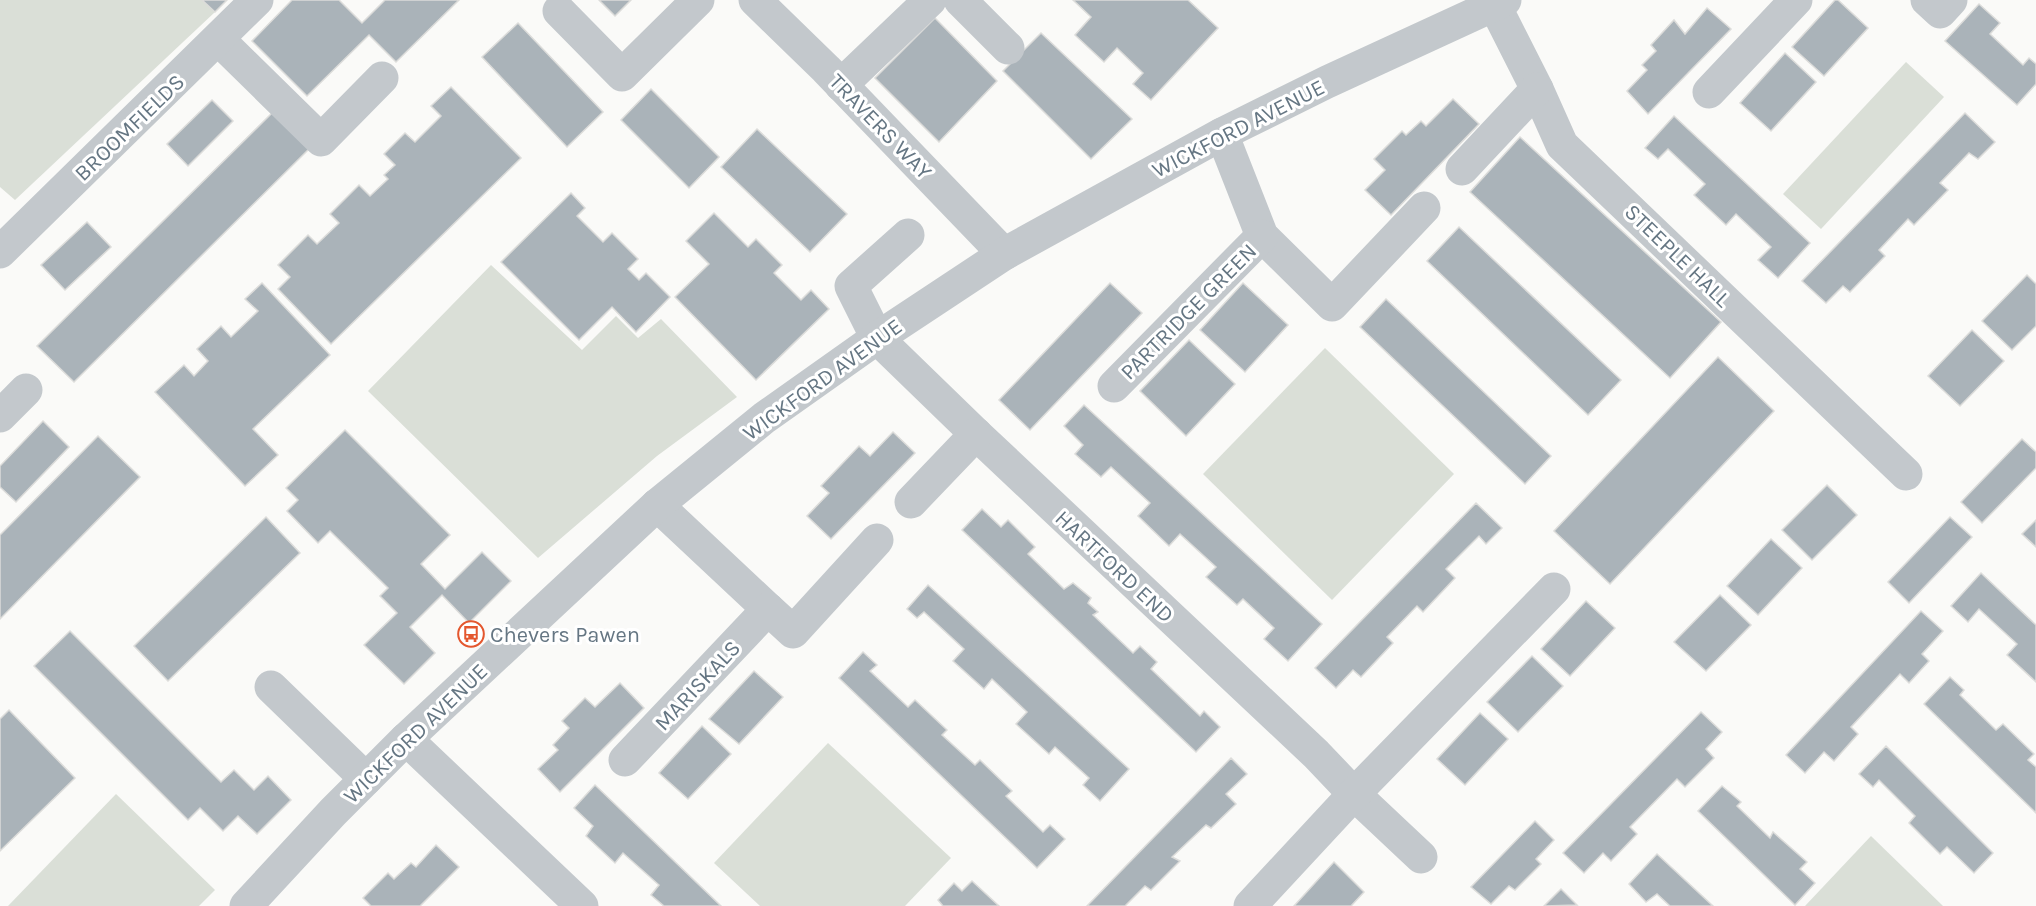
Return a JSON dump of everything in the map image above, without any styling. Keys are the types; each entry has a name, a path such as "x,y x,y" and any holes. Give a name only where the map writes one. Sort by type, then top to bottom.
{"street":[{"name":"BROOMFIELDS","path":"0,252 257,0"},
{"path":"559,11 622,75 698,0"},
{"name":"TRAVERS WAY","path":"755,0 841,85 1004,254"},
{"path":"841,85 930,0"},
{"path":"960,0 1008,48"},
{"path":"1709,92 1796,0"},
{"path":"1927,0 1940,12 1951,0"},
{"name":"STEEPLE HALL","path":"1499,2 1562,145 1906,474"},
{"name":"WICKFORD AVENUE","path":"246,906 406,739 657,505 764,418 877,338 1004,254 1222,134 1499,2"},
{"path":"218,39 321,140 382,78"},
{"path":"1462,170 1537,89"},
{"name":"PARTRIDGE GREEN","path":"1222,134 1262,236 1332,305 1424,208"},
{"name":"HARTFORD END","path":"908,235 851,286 877,338 1316,754 1354,794 1421,857"},
{"name":"PARTRIDGE GREEN","path":"1114,386 1262,236"},
{"path":"0,416 26,390"},
{"path":"911,502 976,434"},
{"path":"657,505 793,632 877,540"},
{"path":"1250,906 1354,794 1554,590"},
{"name":"MARISKALS","path":"625,760 768,609"},
{"path":"271,687 366,779"},
{"path":"406,739 582,906"}],"shaded area":[{"path":"0,0 202,0 215,12 15,200 0,187"},
{"path":"1906,62 1944,97 1821,229 1783,194"},
{"path":"491,265 582,350 616,316 638,338 661,319 737,397 657,456 538,558 368,391"},
{"path":"1325,348 1454,474 1332,600 1203,474"},
{"path":"828,743 951,858 905,906 760,906 714,863"},
{"path":"116,794 215,890 199,906 8,906"},
{"path":"1871,836 1943,906 1805,906"}],"building":[{"path":"202,0 227,0 215,12"},
{"path":"292,0 339,0 362,23 385,0 459,0 396,62 369,35 307,96 252,41"},
{"path":"599,0 631,0 615,16"},
{"path":"1073,0 1188,0 1218,28 1151,100 1133,84 1143,73 1117,48 1104,62 1075,35 1091,17"},
{"path":"1835,0 1838,0 1868,28 1824,76 1792,47"},
{"path":"1979,4 2000,23 1990,34 2023,65 2029,58 2036,64 2036,84 2017,105 1945,41"},
{"path":"1707,8 1731,29 1648,114 1627,91 1647,70 1642,65 1656,51 1651,45 1674,20 1685,34"},
{"path":"935,18 997,81 939,142 875,78"},
{"path":"518,23 603,112 567,147 482,57"},
{"path":"1041,33 1132,119 1091,159 1003,71"},
{"path":"1785,53 1816,82 1771,131 1740,103"},
{"path":"451,87 521,158 331,344 278,289 290,277 278,265 308,235 317,244 339,223 330,214 359,185 370,196 388,179 384,175 395,165 384,154 405,133 415,142 441,116 431,106"},
{"path":"651,89 719,157 689,188 621,120"},
{"path":"1453,99 1479,124 1391,215 1365,190 1385,170 1374,159 1402,131 1406,135 1421,121 1426,126"},
{"path":"212,100 233,121 188,166 167,144"},
{"path":"273,112 310,148 74,382 37,346"},
{"path":"1965,113 1995,142 1978,159 1969,153 1940,183 1948,190 1914,225 1908,219 1879,250 1885,256 1850,292 1843,286 1826,303 1802,281"},
{"path":"1674,116 1810,243 1778,278 1758,260 1771,247 1736,214 1726,225 1694,195 1705,184 1668,149 1658,159 1645,148"},
{"path":"757,129 847,214 810,252 721,167"},
{"path":"1520,137 1721,322 1670,378 1470,192"},
{"path":"571,193 585,208 577,216 603,242 612,233 638,259 628,269 639,280 646,273 670,297 636,332 612,307 579,340 501,262"},
{"path":"714,213 748,247 756,239 782,265 774,273 801,300 811,290 829,309 756,380 675,297 709,264 686,241"},
{"path":"87,222 111,247 65,290 41,265"},
{"path":"1459,227 1621,380 1588,415 1427,261"},
{"path":"2027,275 2036,284 2036,326 2012,350 1982,321"},
{"path":"262,283 330,355 253,429 278,455 245,486 155,392 184,365 194,376 208,361 197,349 221,326 231,337 258,311 245,299"},
{"path":"1110,283 1142,313 1030,430 999,400"},
{"path":"1243,283 1288,325 1245,372 1200,330"},
{"path":"1386,299 1551,456 1525,484 1360,327"},
{"path":"1972,330 2004,361 1960,406 1928,376"},
{"path":"1189,340 1235,384 1186,436 1140,391"},
{"path":"1718,357 1774,411 1610,584 1554,531"},
{"path":"1084,405 1322,624 1288,661 1264,639 1274,628 1243,599 1237,605 1206,577 1216,567 1180,534 1169,546 1138,516 1150,503 1111,467 1101,477 1075,454 1083,445 1064,426"},
{"path":"43,421 69,447 16,502 0,487 0,466"},
{"path":"345,430 450,535 421,564 445,589 482,552 511,581 469,623 442,595 410,627 435,653 404,684 364,645 397,613 380,596 388,588 330,531 318,543 287,511 298,500 286,488"},
{"path":"893,432 915,453 831,539 807,516 829,493 821,486 859,446 870,456"},
{"path":"98,436 140,477 0,619 0,535"},
{"path":"2022,439 2036,452 2036,468 1982,523 1961,502"},
{"path":"1827,485 1857,515 1812,560 1782,530"},
{"path":"1476,503 1502,528 1486,544 1479,536 1446,569 1455,578 1423,612 1417,606 1387,637 1393,643 1361,677 1353,670 1336,688 1315,668"},
{"path":"982,509 1001,527 1008,520 1035,547 1028,554 1064,589 1073,583 1091,598 1088,603 1098,612 1093,615 1133,653 1140,646 1157,662 1151,669 1200,716 1204,711 1220,727 1196,752 962,530"},
{"path":"266,517 300,553 168,681 134,646"},
{"path":"1950,517 1972,537 1909,603 1888,582"},
{"path":"2036,520 2036,547 2022,534"},
{"path":"1771,539 1802,568 1758,615 1727,586"},
{"path":"1981,573 2036,625 2036,682 2007,655 2017,644 1979,609 1968,622 1951,606"},
{"path":"928,585 1129,769 1100,801 1083,785 1089,778 1055,747 1049,754 1016,724 1027,712 992,679 984,689 953,661 964,649 924,612 917,618 907,609"},
{"path":"1720,595 1751,625 1706,671 1674,642"},
{"path":"1586,601 1615,628 1570,676 1541,649"},
{"path":"1921,611 1943,631 1922,654 1929,661 1909,683 1900,674 1851,727 1858,734 1834,761 1824,752 1805,773 1786,755"},
{"path":"70,631 221,782 234,770 254,790 268,776 291,800 257,834 238,816 223,831 200,808 188,820 34,666"},
{"path":"863,652 877,665 870,671 908,707 915,700 947,730 942,735 975,765 980,760 1012,791 1006,796 1043,832 1050,825 1065,839 1037,868 839,678"},
{"path":"1532,656 1563,686 1518,732 1487,702"},
{"path":"754,671 783,697 739,744 709,719"},
{"path":"1950,677 1964,690 1960,695 1996,730 2003,724 2034,754 2028,760 2036,767 2036,813 1924,704"},
{"path":"620,683 644,708 560,792 538,769 558,750 553,745 569,728 562,721 585,698 595,707"},
{"path":"9,710 75,778 0,851 0,719"},
{"path":"1701,712 1722,732 1706,749 1714,758 1685,787 1677,779 1630,827 1637,834 1611,861 1603,853 1584,873 1563,853"},
{"path":"1480,713 1508,739 1465,785 1437,759"},
{"path":"702,726 731,754 688,799 659,773"},
{"path":"1886,746 1993,853 1974,873 1947,847 1940,854 1909,823 1915,816 1879,780 1873,787 1859,774"},
{"path":"1231,758 1247,774 1226,794 1236,804 1211,828 1206,825 1172,857 1180,861 1151,890 1145,886 1125,906 1087,906"},
{"path":"595,785 721,906 664,906 651,895 659,885 623,853 615,863 586,836 593,826 574,808"},
{"path":"1722,786 1741,802 1737,806 1770,838 1773,832 1807,862 1800,869 1815,883 1795,905 1698,811"},
{"path":"1535,821 1554,840 1536,859 1541,864 1515,890 1509,886 1491,904 1471,887"},
{"path":"436,845 459,867 420,906 371,906 363,898 388,873 394,879 411,863 416,867"},
{"path":"1657,854 1713,906 1670,906 1657,894 1646,902 1629,884"},
{"path":"1334,862 1364,892 1351,906 1294,906"},
{"path":"972,881 999,906 943,906 938,900 954,883 962,891"},
{"path":"1561,889 1577,905 1544,906"}],"place":[{"name":"Chevers Pawen","path":"471,634"}]}
